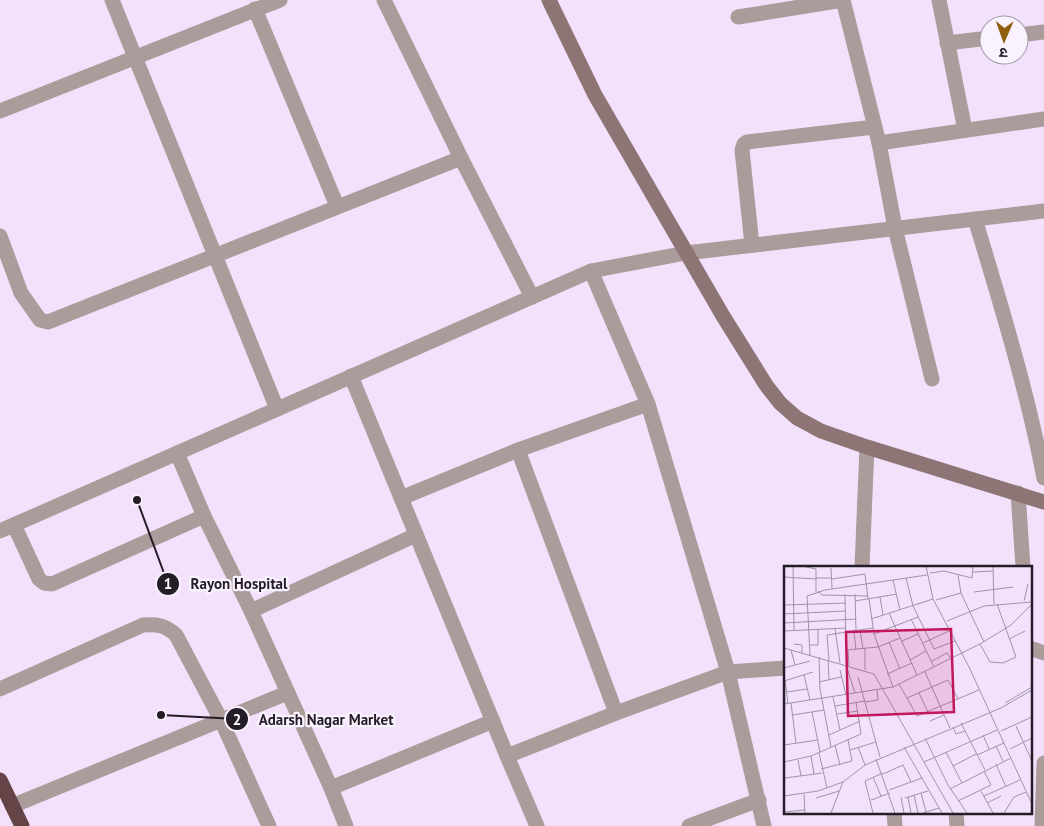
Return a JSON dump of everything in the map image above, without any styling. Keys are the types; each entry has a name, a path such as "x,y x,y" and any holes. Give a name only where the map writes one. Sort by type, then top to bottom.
{"highway":[{"path":"0,780 22,826"}],"street":[{"path":"112,0 277,410"},
{"path":"0,111 280,0"},
{"path":"384,0 461,158 532,297"},
{"path":"548,0 595,95 761,378 780,403 797,418 821,431 1044,502"},
{"path":"738,17 843,0 879,143 896,228 932,379"},
{"path":"938,0 965,130"},
{"path":"255,9 337,206"},
{"path":"1029,34 1044,32"},
{"path":"947,43 979,39"},
{"path":"879,143 1044,119"},
{"path":"752,245 742,150 744,144 747,142 874,127"},
{"path":"0,236 21,293 40,320 48,322 461,158"},
{"path":"0,531 591,271 686,253 1044,211"},
{"path":"975,219 1024,383 1044,478"},
{"path":"591,271 648,404 728,672 764,826"},
{"path":"351,376 537,826"},
{"path":"401,498 518,450 648,404"},
{"path":"862,566 867,447"},
{"path":"518,450 616,713"},
{"path":"177,453 204,516 251,611 331,788 346,826"},
{"path":"1018,494 1022,566"},
{"path":"14,525 39,579 44,583 52,584 204,516"},
{"path":"251,611 416,535"},
{"path":"0,689 143,625 157,624 167,627 176,635 222,720 269,826"},
{"path":"1032,649 1044,653"},
{"path":"507,756 728,672 784,668"},
{"path":"12,806 287,693"},
{"path":"331,788 493,722"},
{"path":"1042,826 1044,762"},
{"path":"689,826 759,800"}],"place":[{"name":"Rayon Hospital","path":"137,500"},
{"name":"Adarsh Nagar Market","path":"161,715"}]}
